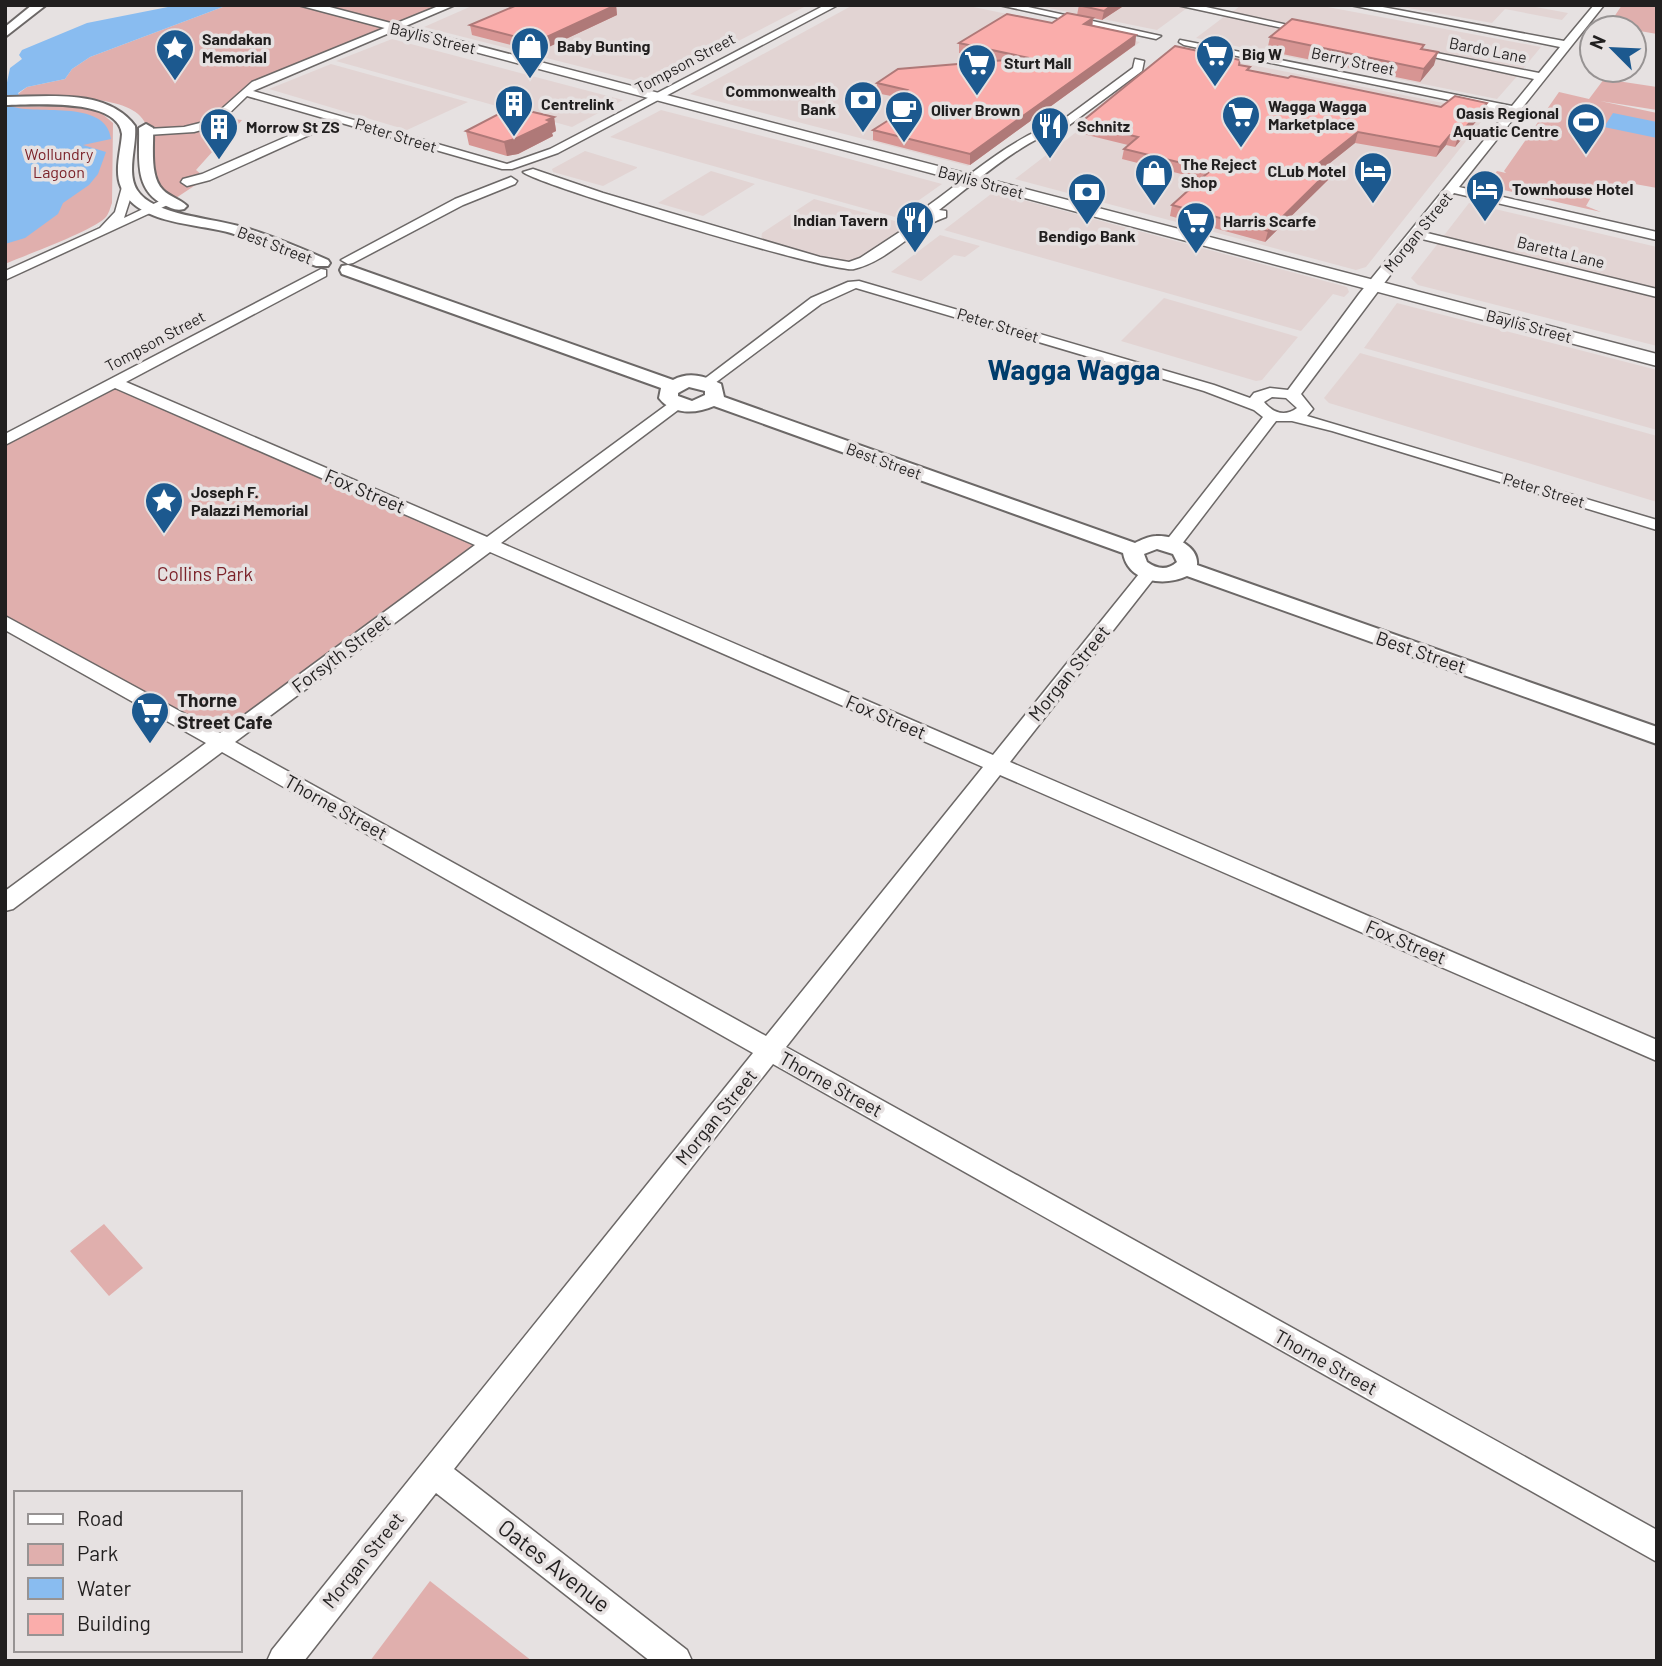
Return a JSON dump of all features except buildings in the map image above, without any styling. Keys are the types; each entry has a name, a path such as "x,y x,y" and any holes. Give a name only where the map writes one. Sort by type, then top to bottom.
{"main road":[{"name":"Baylis Street","path":"305,5 1657,360"}],"street":[{"path":"5,33 40,5"},
{"path":"130,135 210,125 241,95 263,81 450,5"},
{"name":"Tompson Street","path":"348,265 459,202 501,170 554,151 833,5"},
{"name":"Berry Street","path":"1004,5 1167,41 1515,110"},
{"path":"1182,5 1211,8 1320,33"},
{"path":"1355,5 1567,45"},
{"name":"Morgan Street","path":"1297,406 1375,285 1599,5"},
{"path":"322,268 338,274 348,265 700,405 709,391 816,301 834,279 833,273 838,269 883,252 930,217 947,212 979,181 1020,157 1034,140 1050,128 1064,124 1138,69 1167,41 1211,8"},
{"name":"Bardo Lane","path":"1400,49 1542,77"},
{"name":"Peter Street","path":"241,95 334,120"},
{"name":"Peter Street","path":"241,95 501,170"},
{"path":"5,276 161,205 150,185 146,167 147,132 143,118 121,105 79,99 11,99"},
{"path":"11,99 101,107 124,119 130,135 126,173 128,187 121,213 102,232"},
{"name":"Peter Street","path":"228,110 265,103"},
{"path":"187,182 206,177 334,120"},
{"name":"Tompson Street","path":"459,202 526,177 529,171 554,151"},
{"path":"595,199 523,167 501,170 498,179 514,180 595,199 754,246 849,266"},
{"name":"Best Street","path":"128,187 137,200 161,205 210,226 228,227 322,268"},
{"path":"1453,189 1657,236"},
{"name":"Baretta Lane","path":"1416,234 1657,293"},
{"path":"754,246 834,279"},
{"path":"816,301 871,280 875,265 883,252"},
{"name":"Peter Street","path":"849,266 864,267 874,275 951,305 1260,400"},
{"name":"Tompson Street","path":"5,440 322,268"},
{"name":"Peter Street","path":"834,279 951,305"},
{"name":"Fox Street","path":"114,383 1657,1051"},
{"name":"Best Street","path":"709,391 1135,550"},
{"path":"1272,416 1260,400 1278,392 1297,406"},
{"name":"Forsyth Street","path":"5,902 488,544 675,395"},
{"path":"1172,545 1272,416 1297,406"},
{"name":"Peter Street","path":"1297,406 1336,426 1407,443 1598,500 1657,511"},
{"name":"Peter Street","path":"1598,500 1657,525"},
{"path":"1147,543 1172,545 1184,553 1188,563 1185,568 1166,575 1149,573 1137,565 1133,555 1135,550 1147,543"},
{"name":"Best Street","path":"1185,568 1657,736"},
{"name":"Morgan Street","path":"282,1661 1149,573"},
{"name":"Thorne Street","path":"5,622 1657,1547"},
{"name":"Oates Avenue","path":"433,1472 676,1661"}],"shaded area":[{"path":"474,5 808,5 653,85 424,27"},
{"path":"853,5 964,5 1140,42 968,166 690,94"},
{"path":"1034,5 1173,5 1187,8 1157,30"},
{"path":"1241,5 1317,5 1541,47 1521,71 1230,14"},
{"path":"1392,5 1525,5 1568,13 1562,20 1505,9 1492,23"},
{"path":"1225,16 1519,74 1497,99 1196,38"},
{"path":"392,39 623,100 572,127 336,61"},
{"path":"1182,51 1489,112 1366,267 1356,270 1015,179"},
{"path":"331,64 468,102 407,130 269,89"},
{"path":"661,110 942,184 895,217 610,137"},
{"path":"585,151 637,168 603,186 553,172 552,169"},
{"path":"711,171 755,184 703,216 658,203"},
{"path":"997,193 1347,287 1349,292 1344,297 1333,294 1301,331 944,230 991,194"},
{"path":"814,199 906,224 881,251 846,265 761,241 762,233"},
{"path":"1469,203 1657,247 1657,291 1442,238"},
{"path":"940,235 980,246 965,257 954,255 921,281 891,272"},
{"path":"1439,242 1657,295 1657,346 1418,285 1411,278"},
{"path":"1164,298 1298,337 1262,380 1256,381 1121,341"},
{"path":"1397,303 1657,370 1657,430 1364,348"},
{"path":"1360,353 1657,436 1657,502 1329,403 1324,398"}],"green space":[{"path":"228,5 450,5 263,81 222,118 242,120 222,143 229,145 213,151 196,170 206,178 170,202 157,191 147,128 136,112 106,101 20,97 18,94 27,87 65,79 72,69 90,57"},
{"path":"1622,5 1657,5 1657,34 1648,32 1648,14 1616,14"},
{"name":"Oasis Regional Aquatic Centre","path":"1600,84 1657,87 1657,110 1600,101 1657,113 1657,188 1635,184 1631,189 1599,183 1586,206 1601,212 1486,186 1497,171 1506,173 1504,171 1559,92 1589,99"},
{"name":"Wollundry Lagoon","path":"71,106 100,112 113,123 112,203 108,213 105,218 87,229 5,264 5,107"},
{"name":"Collins Park","path":"114,382 488,544 221,743 5,622 5,440"},
{"path":"104,1224 143,1268 109,1296 70,1251"},
{"path":"430,1581 532,1661 370,1661"}],"water":[{"name":"Wollundry Lagoon","path":"178,5 228,5 90,57 72,69 65,79 27,87 18,93 20,97 8,105 83,113 106,126 111,139 83,145 106,152 98,174 89,185 63,203 58,214 25,238 5,244 5,92 10,68 22,59 19,55 22,50 87,23"},
{"path":"1613,113 1657,122 1657,138 1604,127"}],"place":[{"name":"Baby Bunting","path":"530,80"},
{"name":"Sandakan Memorial","path":"175,82"},
{"name":"Big W","path":"1215,88"},
{"name":"Sturt Mall","path":"977,97"},
{"name":"Commonwealth Bank","path":"863,134"},
{"name":"Centrelink","path":"514,138"},
{"name":"Oliver Brown","path":"904,144"},
{"name":"Wagga Wagga Marketplace","path":"1241,149"},
{"name":"Oasis Regional Aquatic Centre","path":"1586,156"},
{"name":"Schnitz","path":"1050,160"},
{"name":"Morrow St ZS","path":"219,161"},
{"name":"CLub Motel","path":"1373,205"},
{"name":"The Reject Shop","path":"1154,207"},
{"name":"Townhouse Hotel","path":"1485,223"},
{"name":"Bendigo Bank","path":"1087,226"},
{"name":"Indian Tavern","path":"915,254"},
{"name":"Harris Scarfe","path":"1196,255"},
{"name":"Joseph F. Palazzi Memorial","path":"164,535"},
{"name":"Thorne Street Cafe","path":"150,745"}],"district":[{"name":"Wagga Wagga","path":"1074,370"}]}
